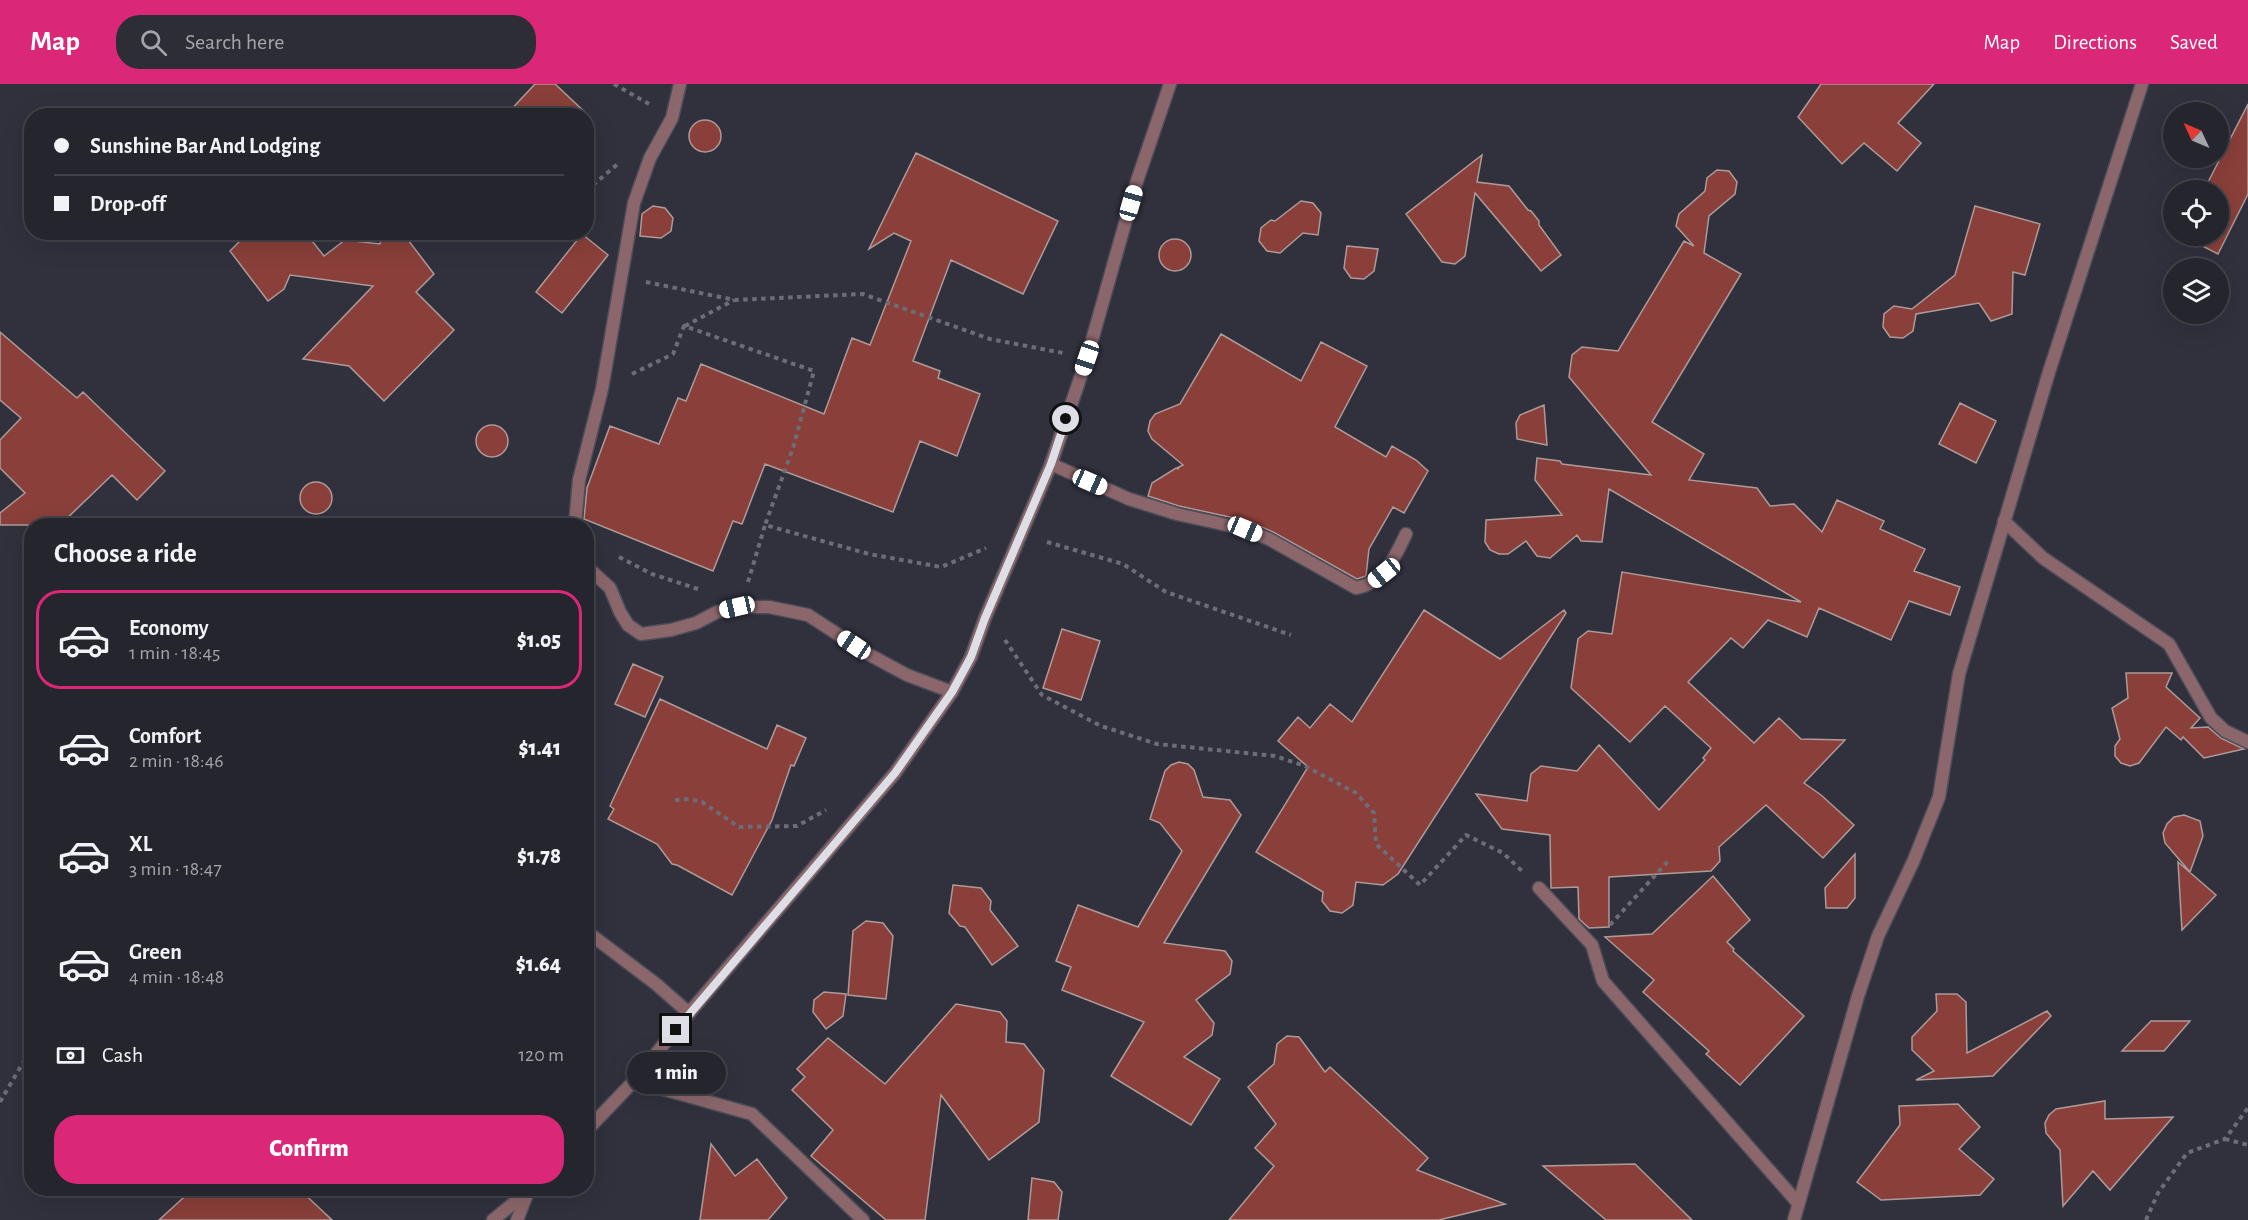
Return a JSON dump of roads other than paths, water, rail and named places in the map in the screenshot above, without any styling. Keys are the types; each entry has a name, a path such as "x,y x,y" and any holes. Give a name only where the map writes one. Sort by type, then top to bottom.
{"street":[{"path":"576,518 579,480 602,389 634,203 650,158 672,117 680,84"},
{"path":"594,1123 634,1081 689,1013 895,773 952,692 971,657 985,618 1051,464 1087,358 1137,181 1170,84"},
{"path":"1794,1220 1858,996 1878,936 1913,862 1939,797 1959,674 2049,372 2142,84"},
{"path":"1051,464 1129,499 1177,514 1245,529 1269,539 1356,588 1367,586 1384,573 1406,534"},
{"path":"2004,521 2043,558 2169,644 2211,718 2224,731 2248,742"},
{"path":"594,573 610,588 627,625 641,634 687,626 717,612 737,607 770,607 808,615 868,654 907,675 952,692"},
{"path":"1539,888 1592,945 1603,981 1798,1203"},
{"path":"594,937 689,1013"},
{"path":"634,1081 752,1114 863,1220"},
{"path":"493,1220 523,1196"},
{"path":"517,1220 527,1196"}]}
